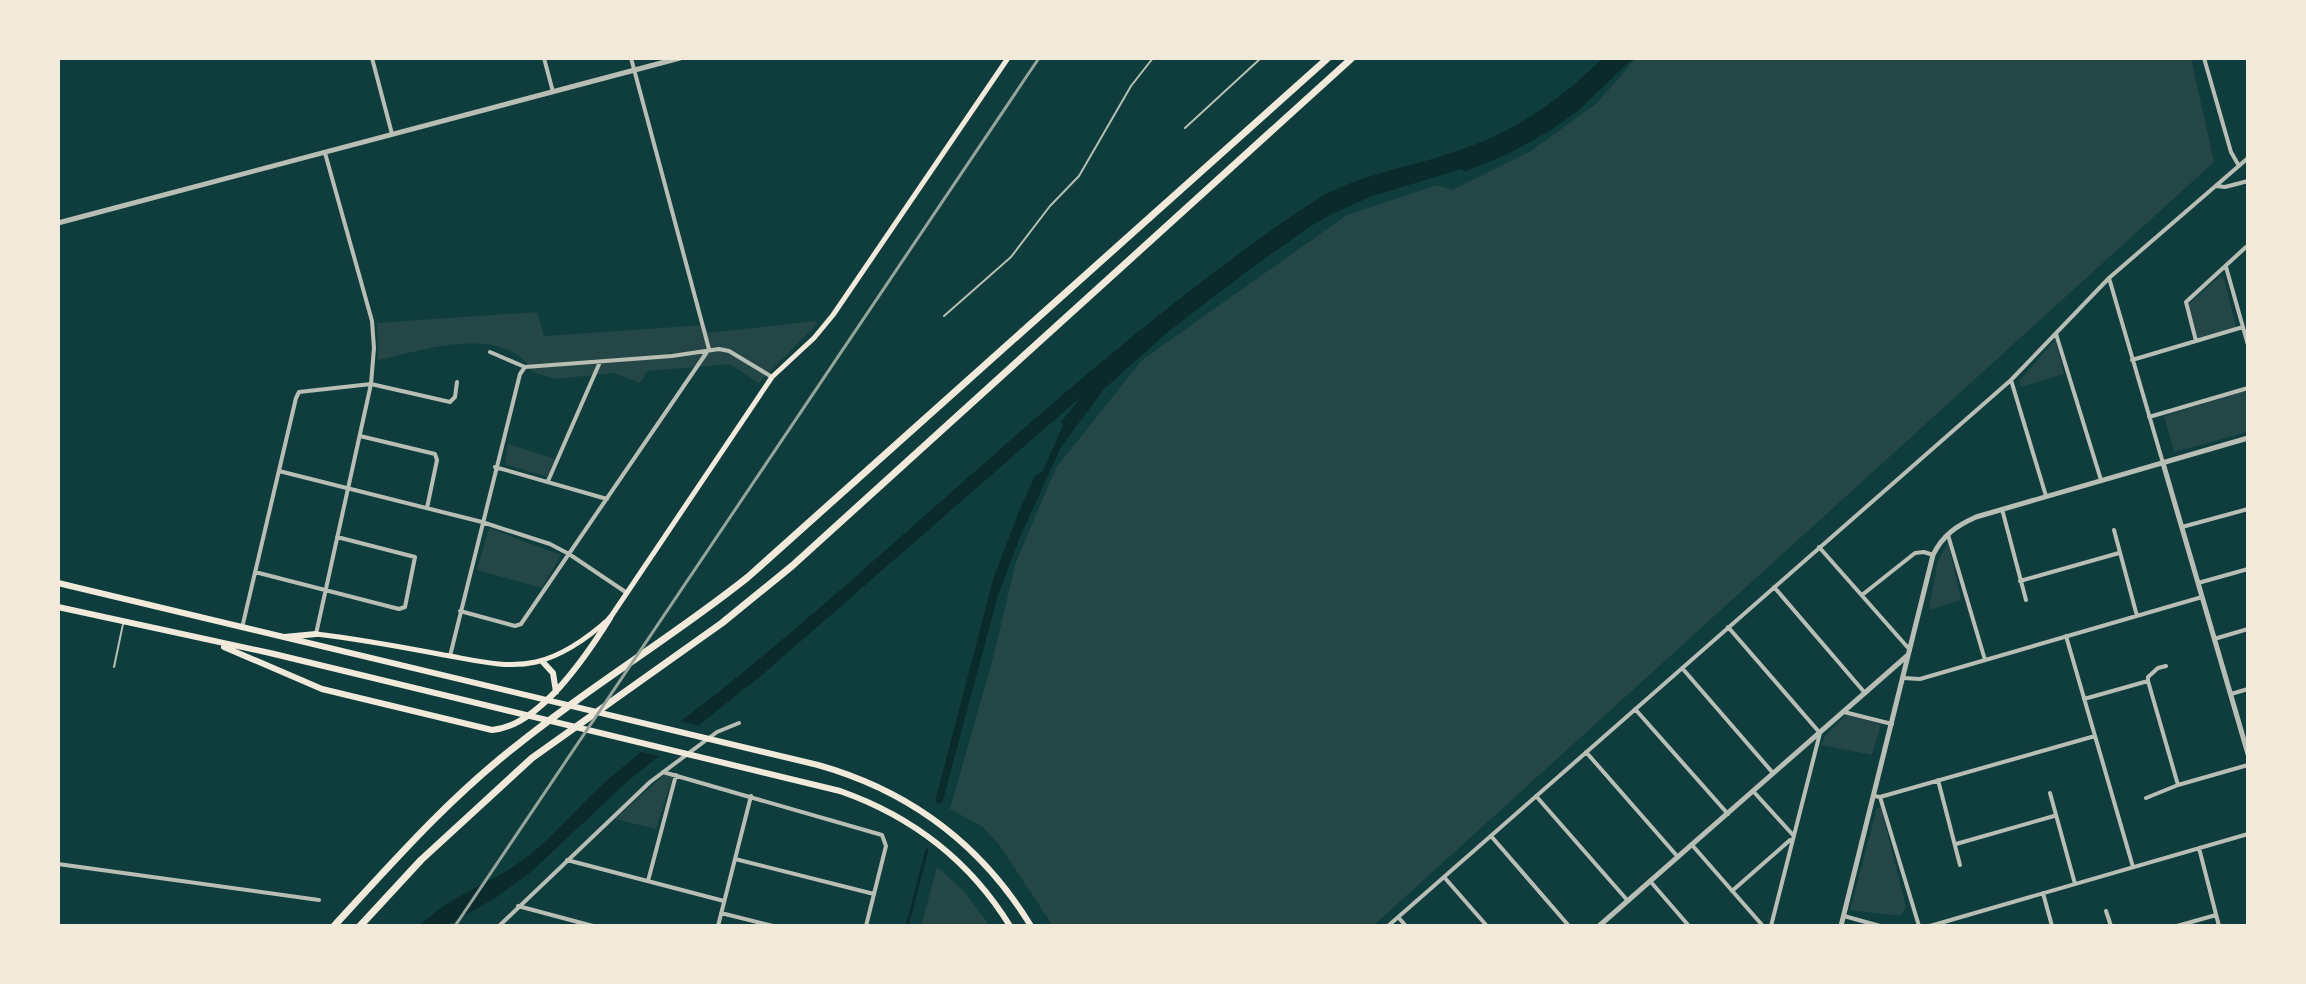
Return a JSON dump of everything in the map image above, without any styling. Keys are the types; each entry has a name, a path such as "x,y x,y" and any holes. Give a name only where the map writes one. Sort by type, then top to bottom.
{"highway":[{"path":"334,926 429,824 477,778 547,722 661,643 748,577 1328,58"},
{"path":"360,926 421,860 506,780 576,725 712,630 792,566 1352,58"}],"main road":[{"path":"214,643 322,689 485,730 509,726 556,692 570,677 772,377 827,323 1008,58"},
{"path":"58,583 837,770 907,800 941,823 974,851 1002,883 1031,926"},
{"path":"58,607 270,653 824,786 888,811 918,829 961,864 987,893 1010,926"},
{"path":"280,637 316,634 509,664 542,661 575,645 610,618"},
{"path":"542,661 555,677 556,692"}],"street":[{"path":"372,58 392,134"},
{"path":"544,58 553,92"},
{"path":"460,611 520,625 709,349 631,58"},
{"path":"58,223 680,58"},
{"path":"2204,58 2231,152 2239,166"},
{"path":"316,634 371,384 374,348 372,321 325,152"},
{"path":"1388,926 2011,380 2109,278 2248,158"},
{"path":"2216,186 2248,181"},
{"path":"2196,341 2186,302 2246,247"},
{"path":"2226,267 2248,345"},
{"path":"2109,278 2248,751"},
{"path":"2132,360 2243,327"},
{"path":"2056,334 2101,480"},
{"path":"490,352 525,367 685,355 709,349 729,351 772,377"},
{"path":"548,481 601,361"},
{"path":"450,656 495,467 520,374 525,367"},
{"path":"2011,380 2046,496"},
{"path":"242,628 299,392 371,384 450,402 455,397 457,382"},
{"path":"2149,417 2248,388"},
{"path":"360,436 435,454 437,460 427,508"},
{"path":"1841,926 1877,796 1933,555 1948,532 1976,517 2248,438"},
{"path":"495,467 607,499"},
{"path":"279,471 482,522 550,544 627,593"},
{"path":"2002,509 2026,600"},
{"path":"2182,527 2248,509"},
{"path":"2114,530 2137,616"},
{"path":"1948,532 1985,660"},
{"path":"255,572 404,608 416,562 414,555 337,537"},
{"path":"1819,547 1909,653"},
{"path":"1862,595 1912,554 1921,551 1933,555"},
{"path":"2020,581 2119,553"},
{"path":"2198,583 2248,569"},
{"path":"1774,587 1865,693"},
{"path":"1903,678 1920,679 2202,597"},
{"path":"1728,627 1820,733"},
{"path":"2214,639 2248,629"},
{"path":"2066,636 2133,867"},
{"path":"1599,926 1909,653"},
{"path":"2166,666 2156,669 2148,681 2178,785"},
{"path":"1682,668 1773,773"},
{"path":"2084,699 2148,681"},
{"path":"2230,694 2248,689"},
{"path":"1635,709 1728,814"},
{"path":"1843,712 1892,724"},
{"path":"499,926 663,772 723,728 739,723"},
{"path":"1771,926 1820,733"},
{"path":"1877,796 2095,736"},
{"path":"1586,752 1678,857"},
{"path":"2146,798 2178,785 2248,765"},
{"path":"663,772 877,833 884,838 886,846 866,926"},
{"path":"648,881 676,775"},
{"path":"1938,780 1960,865"},
{"path":"1753,791 1792,837"},
{"path":"2050,793 2075,884"},
{"path":"718,926 751,796"},
{"path":"1536,796 1628,901"},
{"path":"1877,796 1919,926"},
{"path":"1956,844 2054,816"},
{"path":"1930,926 2248,834"},
{"path":"1491,836 1569,926"},
{"path":"1732,891 1792,837"},
{"path":"1692,845 1763,926"},
{"path":"2199,848 2219,926"},
{"path":"735,859 874,894"},
{"path":"567,860 724,901"},
{"path":"58,864 319,900"},
{"path":"1444,877 1487,926"},
{"path":"1650,881 1689,926"},
{"path":"2043,893 2052,926"},
{"path":"517,906 593,926"},
{"path":"2106,911 2111,926"},
{"path":"721,913 773,926"},
{"path":"2177,926 2216,915"},
{"path":"1844,916 1880,926"},
{"path":"1398,917 1406,926"}],"lane":[{"path":"944,316 1011,257 1050,206 1079,176 1131,86 1153,58"},
{"path":"1185,128 1261,58"},
{"path":"114,667 124,623"}],"shaded area":[{"path":"1603,58 1633,58 1579,110 1551,130 1508,154 1464,172 1462,169 1372,196 1311,226 1169,331 1104,389 1061,447 1020,537 998,595 942,804 935,802 994,576 1035,476 1043,471 1063,425 1061,422 1082,396 762,675 629,780 532,871 497,897 445,926 420,926 442,907 532,853 612,776 758,660 1095,367 1235,257 1308,205 1342,186 1454,152 1516,125 1552,102"},
{"path":"1636,58 2191,58 2214,162 1373,926 1053,926 1000,846 983,827 950,809 994,654 1016,562 1056,468 1142,360 1347,215 1437,185 1452,190 1531,151 1597,103"},
{"path":"2220,276 2224,278 2236,327 2197,339 2188,305"},
{"path":"537,312 544,336 705,325 708,333 816,321 817,324 759,383 730,364 647,371 640,383 614,373 555,379 533,372 520,357 503,348 483,344 440,346 378,360 377,323"},
{"path":"2055,340 2064,374 2021,387 2019,381"},
{"path":"2248,390 2248,432 2174,452 2164,416"},
{"path":"508,444 555,459 547,477 505,464"},
{"path":"489,528 561,555 542,588 477,570"},
{"path":"1948,542 1961,600 1929,610 1937,563"},
{"path":"1846,715 1881,724 1872,755 1821,745 1825,736"},
{"path":"665,774 673,776 656,829 615,819"},
{"path":"1877,808 1881,808 1906,907 1900,916 1850,910"},
{"path":"937,867 963,890 990,926 921,926"}],"pier":[{"path":"676,720 705,727 666,758 638,751"}],"waterway":[{"path":"907,926 927,850"}],"railway":[{"path":"455,926 1039,58"}]}
